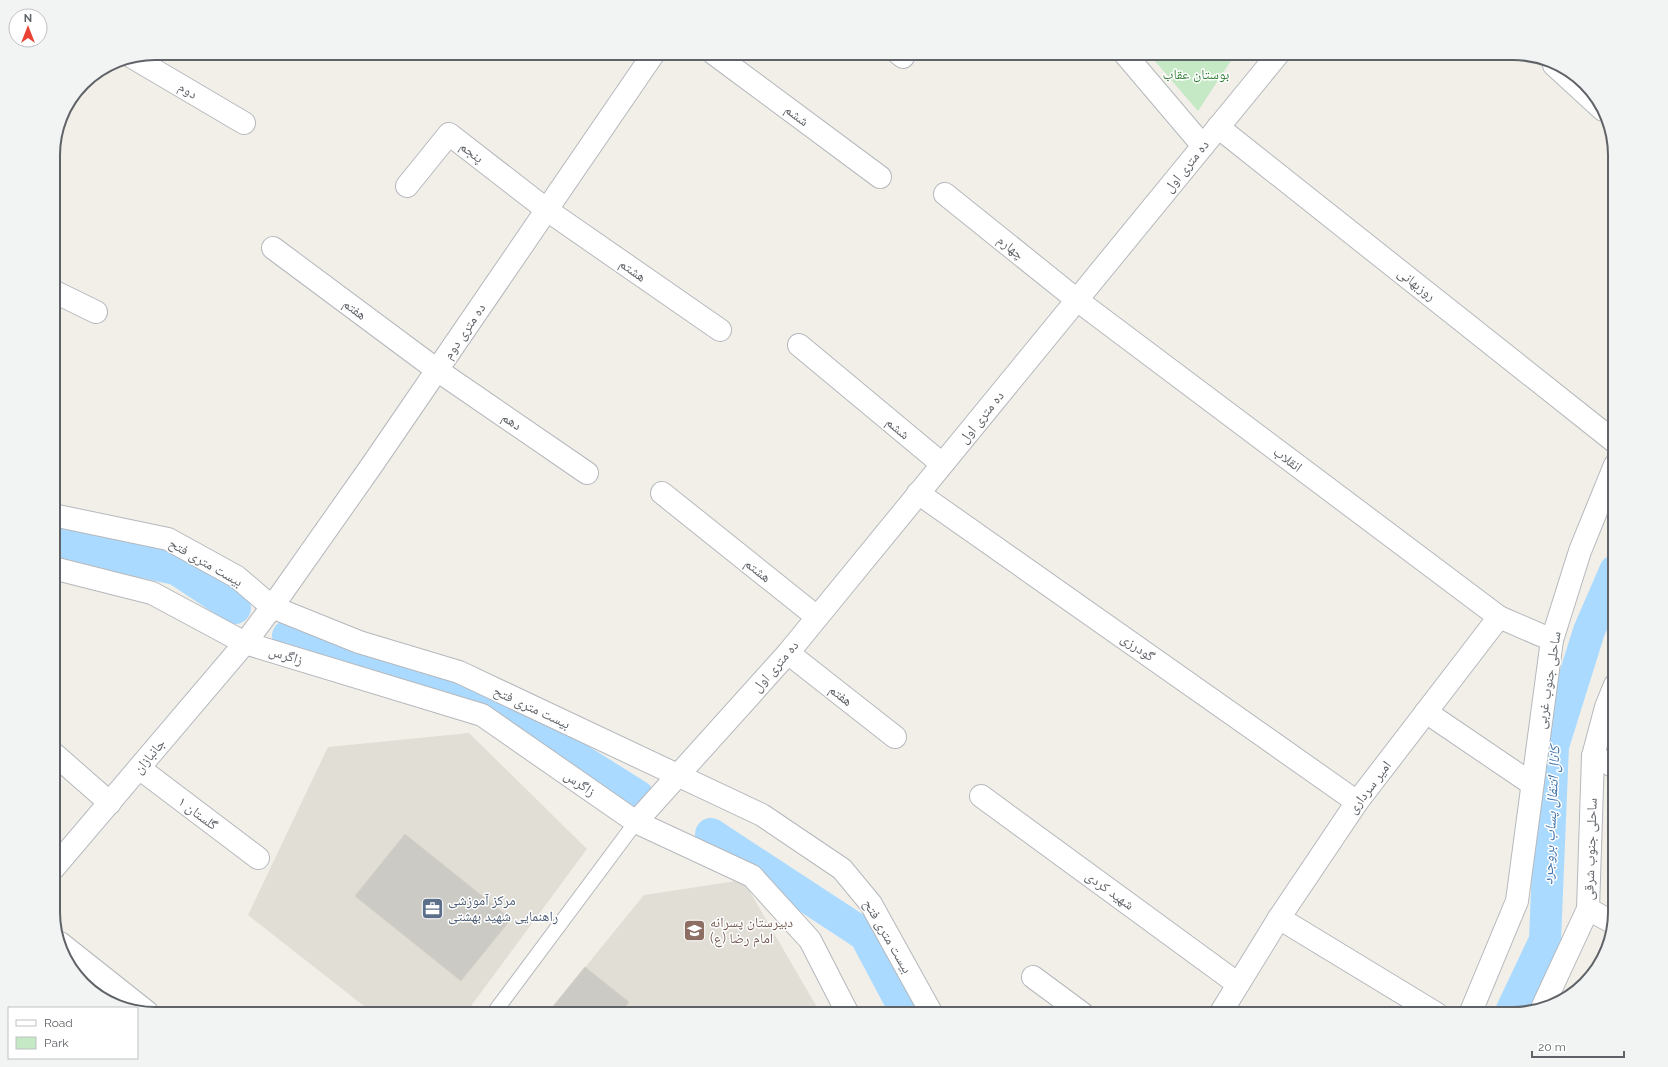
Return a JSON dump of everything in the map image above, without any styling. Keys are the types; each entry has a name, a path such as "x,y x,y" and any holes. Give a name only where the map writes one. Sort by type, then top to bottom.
{"street":[{"name":"ده متری دوم","path":"245,643 272,607 437,370 649,60"},
{"name":"ششم","path":"722,60 880,177"},
{"path":"1130,60 1203,146"},
{"name":"ده متری اول","path":"636,822 788,653 1273,60"},
{"name":"دوم","path":"138,62 244,123"},
{"path":"1566,76 1586,94"},
{"name":"روزبهانی","path":"1218,127 1608,436"},
{"name":"پنجم","path":"407,186 449,134 547,210"},
{"name":"چهارم","path":"945,194 1077,300"},
{"name":"هشتم","path":"547,210 720,330"},
{"name":"هفتم","path":"273,248 437,370"},
{"path":"60,294 96,312"},
{"name":"انقلاب","path":"1077,300 1499,618"},
{"name":"ششم","path":"799,345 942,464"},
{"name":"دهم","path":"437,370 587,473"},
{"name":"ساحلی جنوب غربی","path":"1473,1007 1517,902 1552,640 1580,551 1608,482"},
{"name":"هشتم","path":"662,493 817,617"},
{"name":"گودرزی","path":"918,493 1357,802"},
{"name":"بیست متری فتح","path":"60,516 168,538 237,577 272,607 359,642 459,672 762,815 842,869 872,904 928,1007"},
{"path":"60,570 152,593 245,643"},
{"path":"1499,618 1552,640"},
{"name":"امیر سرداری","path":"1224,1007 1279,918 1357,802 1499,618"},
{"name":"جانبازان","path":"60,861 245,643"},
{"name":"زاگرس","path":"245,643 482,715 636,822 752,876 810,940 844,1007"},
{"name":"هفتم","path":"788,653 894,737"},
{"name":"ساحلی جنوب شرقی","path":"1544,1002 1588,909 1593,756 1608,702"},
{"path":"1426,712 1532,784"},
{"path":"1593,756 1608,764"},
{"path":"60,759 110,802"},
{"name":"گلستان ۱","path":"139,768 258,858"},
{"name":"شهید کردی","path":"981,796 1238,984"},
{"path":"1588,909 1607,920"},
{"path":"1279,918 1425,1007"},
{"path":"68,949 139,1005"},
{"path":"1033,977 1074,1007"}],"lane":[{"path":"498,1007 636,822"}],"shaded area":[{"path":"469,733 587,849 470,1007 365,1007 248,915 328,747"},
{"name":"دبیرستان پسرانه امام رضا (ع)","path":"743,880 817,1007 553,1007 644,895"}],"green space":[{"name":"بوستان عقاب","path":"1154,60 1231,60 1198,111"}],"building":[{"name":"مرکز آموزشی راهنمایی شهید بهشتی","path":"405,834 511,919 461,981 355,896"},
{"path":"585,967 629,1002 625,1007 553,1007"}],"waterway":[{"path":"60,544 176,569 235,608"},
{"name":"کانال انتقال پساب بروجرد","path":"1513,1007 1545,940 1553,746 1589,631 1608,587"},
{"path":"288,636 473,693 638,796"},
{"path":"711,834 865,935 903,1007"}],"place":[{"name":"مرکز آموزشی راهنمایی شهید بهشتی","path":"433,908"},
{"name":"دبیرستان پسرانه امام رضا (ع)","path":"694,930"}]}
